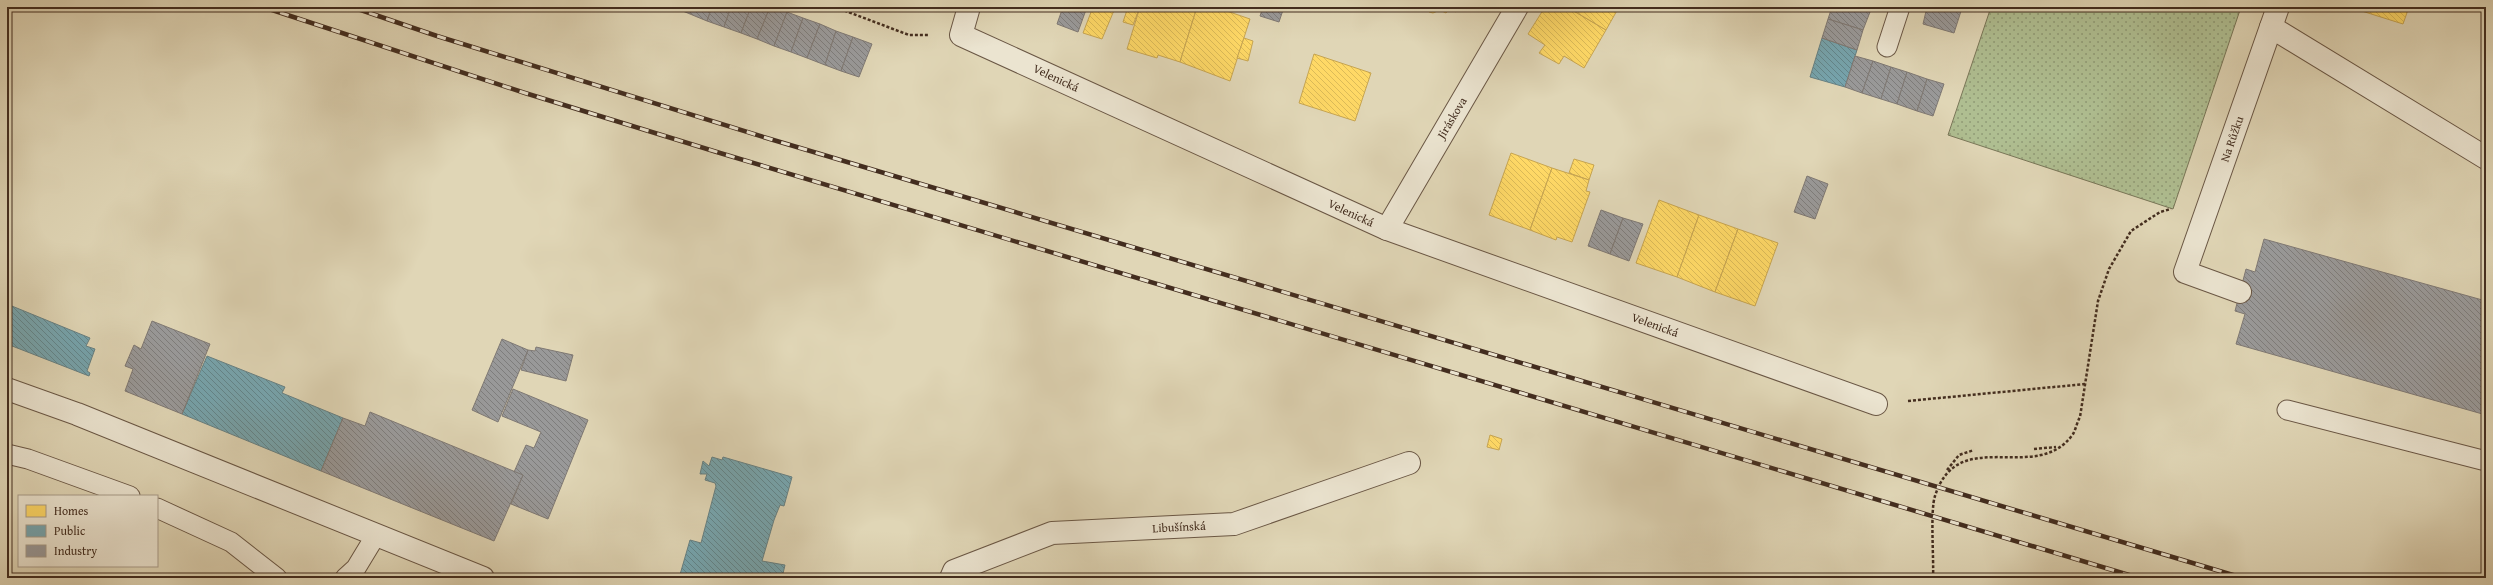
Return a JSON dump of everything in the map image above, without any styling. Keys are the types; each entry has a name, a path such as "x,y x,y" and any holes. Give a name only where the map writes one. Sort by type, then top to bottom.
{"street":[{"path":"961,35 969,7"},
{"name":"Jiráskova","path":"1386,229 1517,7"},
{"path":"2274,17 2485,155"},
{"name":"Na Růžku","path":"2240,292 2185,272 2274,17"},
{"name":"Velenická","path":"961,35 1386,229 1876,404"},
{"path":"7,389 77,414 483,578"},
{"name":"Libušínská","path":"951,578 954,571 1052,533 1234,524 1409,463"}],"lane":[{"path":"1887,46 1900,7"},
{"path":"2287,410 2486,461"},
{"path":"7,454 28,459 127,495"},
{"path":"158,508 231,542 277,578"},
{"path":"344,578 356,568 376,535"}],"path":[{"path":"836,7 909,35 961,35"},
{"path":"1947,471 1971,459 2034,457 2046,454 2061,445 2073,434 2077,423 2085,384 2098,301 2109,269 2131,232 2160,212 2179,208 2208,208"},
{"path":"1876,404 2085,384"},
{"path":"2034,449 2061,445"},
{"path":"1933,578 1934,498 1947,471 1959,455 1974,450"}],"green space":[{"path":"1991,7 2241,7 2173,209 1948,135"}],"building: Homes":[{"path":"1093,7 1115,8 1102,39 1083,33"},
{"path":"1128,7 1140,7 1133,25 1123,22"},
{"path":"1140,7 1197,7 1180,62 1158,55 1157,58 1127,49"},
{"path":"1197,7 1215,7 1250,19 1230,81 1180,62"},
{"path":"1424,7 1460,7 1456,12 1450,8 1446,13 1440,10 1433,13 1429,12"},
{"path":"1545,7 1567,7 1606,30 1584,68 1564,56 1559,64 1539,53 1545,45 1528,34"},
{"path":"1567,7 1619,7 1606,30"},
{"path":"2349,7 2409,7 2403,24"},
{"path":"1244,38 1253,41 1248,61 1237,58"},
{"path":"1314,54 1371,73 1355,121 1299,103"},
{"path":"1511,153 1552,168 1530,230 1489,215"},
{"path":"1574,159 1594,165 1589,180 1569,173"},
{"path":"1552,168 1589,180 1586,191 1590,192 1572,242 1557,237 1556,240 1530,230"},
{"path":"1659,200 1699,215 1677,277 1636,263"},
{"path":"1699,215 1738,229 1715,292 1677,277"},
{"path":"1738,229 1778,243 1755,306 1715,292"},
{"path":"1490,435 1502,439 1499,450 1487,447"}],"building: Public":[{"path":"1822,38 1857,50 1845,87 1810,77"},
{"path":"7,304 90,338 86,346 95,349 87,371 90,373 89,376 7,344"},
{"path":"207,356 285,387 282,393 343,418 321,471 182,414"},
{"path":"712,457 722,460 723,457 792,477 784,506 780,505 774,520 762,561 785,565 782,578 679,578 690,540 701,543 716,486 715,483 705,480 707,474 700,474 703,461 709,466"}],"building: Industry":[{"path":"673,7 692,7 690,14"},
{"path":"692,7 712,7 707,21 690,14"},
{"path":"712,7 731,7 724,27 707,21"},
{"path":"731,7 751,7 741,33 724,27"},
{"path":"751,7 770,7 757,39 741,33"},
{"path":"770,7 787,12 774,46 757,39"},
{"path":"1063,7 1087,7 1078,32 1057,24"},
{"path":"1263,7 1284,7 1279,22 1260,16"},
{"path":"1832,7 1856,7 1870,12 1863,30 1828,19"},
{"path":"1856,7 1871,7 1870,12"},
{"path":"1927,7 1962,8 1954,33 1923,24"},
{"path":"787,12 803,18 791,52 774,46"},
{"path":"803,18 820,24 807,58 791,52"},
{"path":"1828,19 1863,30 1857,50 1822,38"},
{"path":"820,24 836,31 825,65 807,58"},
{"path":"836,31 853,37 841,71 825,65"},
{"path":"853,37 872,44 859,77 841,71"},
{"path":"1855,56 1873,61 1862,93 1845,87"},
{"path":"1873,61 1891,67 1881,99 1862,93"},
{"path":"1891,67 1907,72 1897,104 1881,99"},
{"path":"1907,72 1927,79 1917,111 1897,104"},
{"path":"1927,79 1944,84 1933,116 1917,111"},
{"path":"1807,176 1828,184 1815,219 1794,212"},
{"path":"1601,210 1623,218 1610,254 1588,246"},
{"path":"1623,218 1643,224 1629,261 1610,254"},
{"path":"2264,239 2486,301 2486,415 2236,344 2245,314 2235,311 2246,269 2255,272"},
{"path":"152,321 210,344 182,414 125,391 133,369 125,366 134,345 141,349"},
{"path":"502,339 528,350 498,422 472,410"},
{"path":"536,347 573,355 566,381 521,370 528,350 535,351"},
{"path":"513,389 588,420 548,519 511,504 523,475 514,472 526,445 534,448 541,432 502,416"},
{"path":"370,412 523,475 494,541 321,471 343,418 365,426"}],"railway":[{"path":"263,7 525,93 720,153 2139,578"},
{"path":"352,7 437,36 770,139 2243,578"}]}
